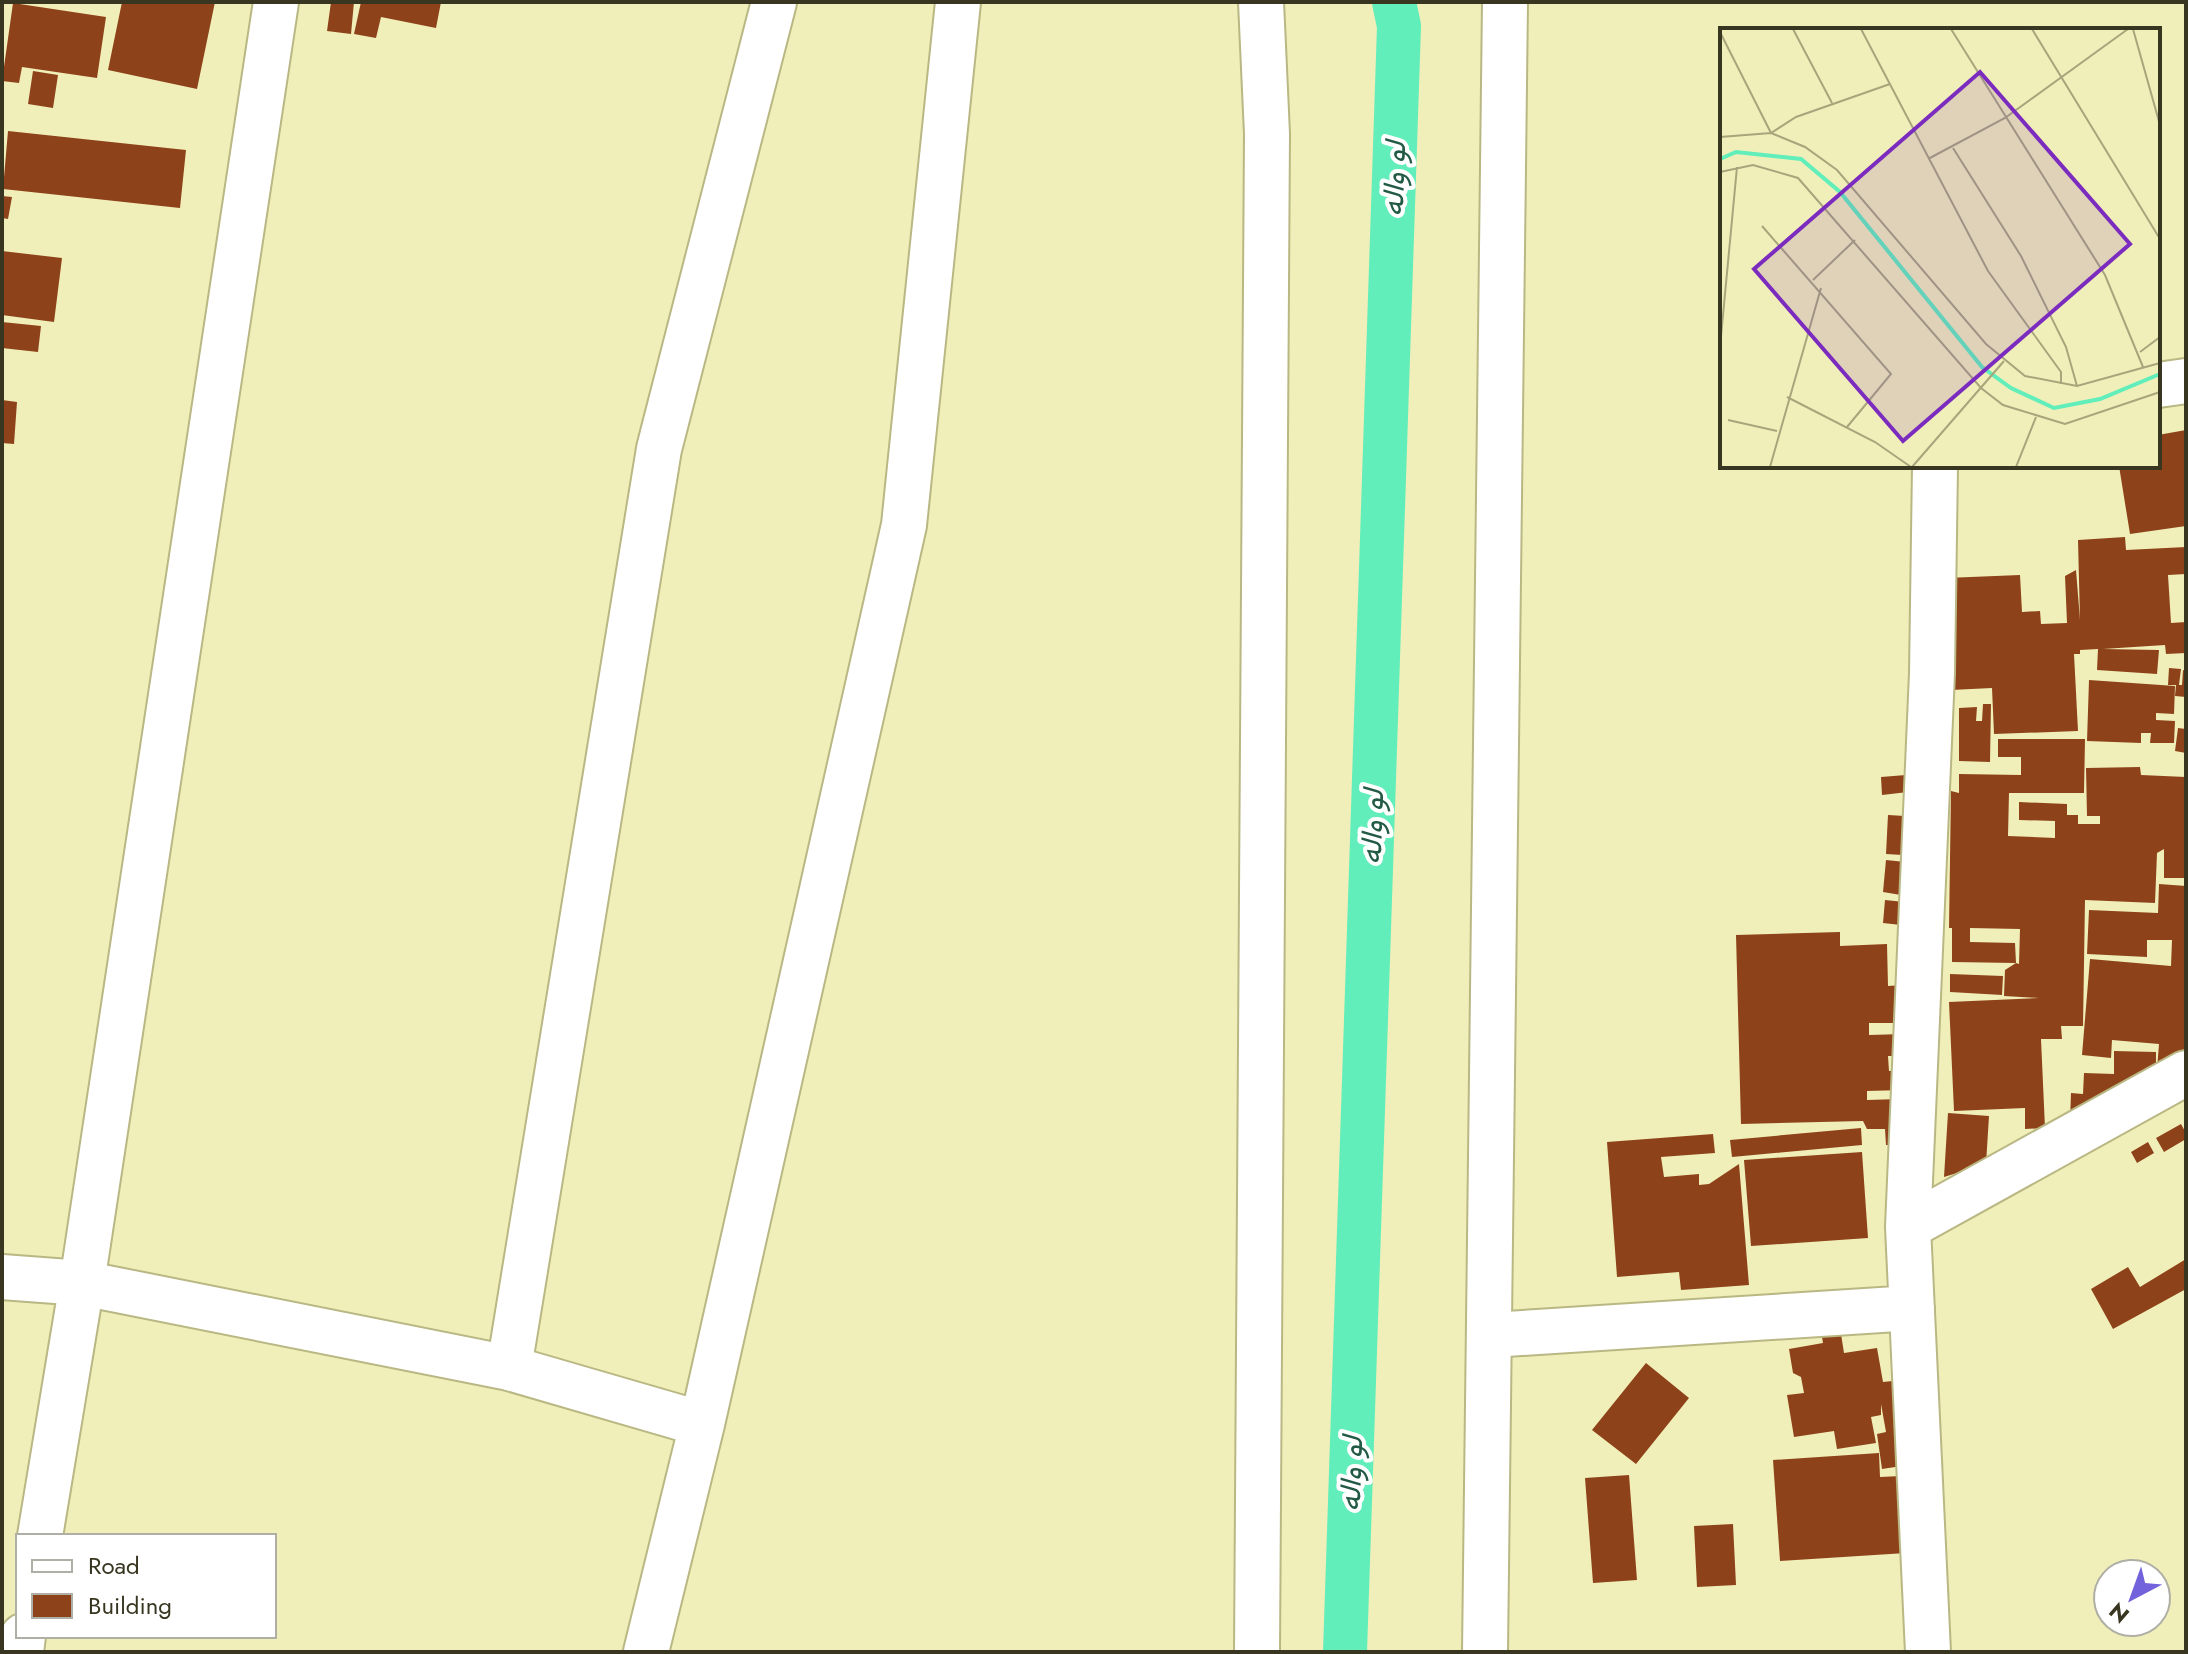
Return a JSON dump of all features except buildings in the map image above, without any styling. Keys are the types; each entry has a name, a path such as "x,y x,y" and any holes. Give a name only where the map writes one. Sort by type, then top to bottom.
{"street":[{"path":"40,1534 82,1283 276,2"},
{"path":"509,1368 659,449 774,2"},
{"path":"646,1652 702,1424 904,525 958,2"},
{"path":"1257,1652 1267,150 1261,2"},
{"path":"1485,1652 1505,2"},
{"path":"2160,385 2186,381"},
{"path":"1928,1652 1908,1227 1932,673 1935,468"},
{"path":"1908,1227 2186,1073"},
{"path":"2,1277 82,1283 509,1368 702,1424"},
{"path":"1491,1335 1912,1308"}],"waterway":[{"name":"لو واله","path":"1345,1652 1399,26 1394,2"}]}
